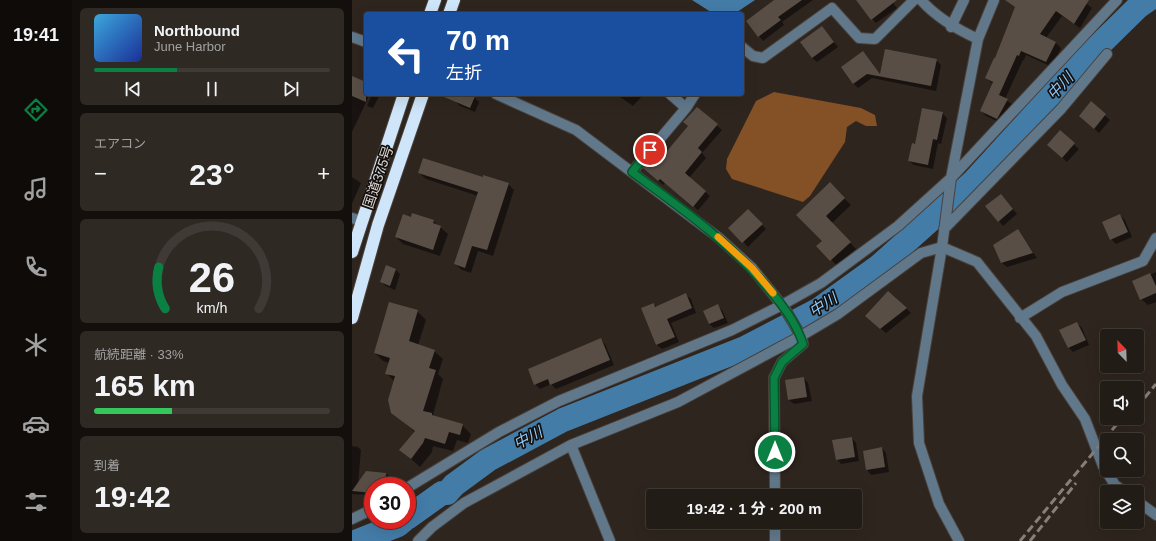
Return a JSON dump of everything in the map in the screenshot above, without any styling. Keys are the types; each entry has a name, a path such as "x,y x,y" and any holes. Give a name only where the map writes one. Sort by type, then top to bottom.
{"highway":[{"path":"431,12 435,0"},
{"path":"450,12 454,0"},
{"name":"国道375号","path":"352,252 357,220 403,96"},
{"name":"国道375号","path":"352,318 378,225 422,96"}],"street":[{"path":"744,49 753,56 763,58 832,8 859,38 875,39 914,0"},
{"path":"920,0 951,27 978,39"},
{"path":"951,27 964,0"},
{"path":"959,541 939,504 919,443 917,396 942,247 951,178 978,39 994,0"},
{"path":"416,483 499,432 559,401 784,307 821,283 898,226 951,178 1117,0"},
{"path":"352,37 364,41"},
{"path":"944,229 1061,109 1107,54"},
{"path":"500,96 576,130 719,238 752,268 784,307 799,333 803,344 782,362 774,378 775,489"},
{"path":"672,96 686,108"},
{"path":"632,172 686,108 694,96"},
{"path":"1020,318 1062,292 1143,261 1156,238"},
{"path":"418,541 432,527 464,503 572,445 678,402 799,333 838,314 921,253 942,247 977,262 1020,318 1036,336 1062,385 1085,419 1103,466 1115,485"},
{"path":"572,445 610,541"},
{"path":"1144,506 1156,515"},
{"path":"352,519 364,514"},
{"path":"775,529 775,541"}],"shaded area":[{"path":"774,92 861,108 875,115 877,126 866,126 856,121 847,127 845,142 810,196 803,202 732,179 726,169 727,159 756,101"}],"water":[{"path":"692,0 755,0 737,12 711,12"}],"building":[{"path":"774,0 802,0 778,17 781,20 758,37 746,21"},
{"path":"856,0 897,0 871,20"},
{"path":"1005,0 1089,0 1074,24 1056,11 1040,34 1056,42 1046,62 1021,51 1019,56 1017,55 999,95 1008,99 997,119 980,111 993,82 985,78 995,58 1015,7"},
{"path":"822,26 834,42 812,58 800,42"},
{"path":"885,49 937,59 931,86 867,74 853,84 841,67 863,51 880,74"},
{"path":"352,76 364,81 364,96 366,96 366,102 352,96"},
{"path":"442,96 475,96 470,108"},
{"path":"1091,101 1106,114 1094,129 1079,116"},
{"path":"697,107 718,124 698,148 702,152 685,173 706,191 693,207 660,179 658,181 643,168 657,153 662,157 688,126 683,122"},
{"path":"922,108 943,112 937,140 933,139 928,165 908,161 912,143 915,144"},
{"path":"1060,130 1075,143 1062,158 1047,145"},
{"path":"423,158 483,177 483,175 509,183 487,250 472,246 465,268 454,264 478,192 418,173"},
{"path":"830,182 845,198 826,216 851,242 830,261 816,246 822,241 796,215"},
{"path":"1001,194 1013,209 998,222 985,206"},
{"path":"748,209 763,224 742,243 728,228"},
{"path":"412,213 434,220 433,223 441,226 433,250 395,237 403,214 411,217"},
{"path":"1120,214 1128,232 1110,240 1102,222"},
{"path":"1018,229 1033,253 1001,263 993,245"},
{"path":"386,265 396,269 390,286 380,282"},
{"path":"1150,273 1156,286 1156,293 1140,300 1132,281"},
{"path":"888,291 907,308 880,329 865,316"},
{"path":"686,293 692,308 667,319 675,337 656,345 641,308 654,303 655,307"},
{"path":"389,302 418,310 409,341 435,350 429,368 436,370 423,411 463,424 460,435 449,432 445,444 425,438 411,459 399,450 415,431 391,413 388,400 395,376 385,374 390,358 374,353"},
{"path":"718,304 724,318 709,324 703,311"},
{"path":"1077,322 1086,340 1068,348 1059,330"},
{"path":"601,338 610,360 550,385 548,379 534,385 528,369"},
{"path":"804,377 807,397 788,400 785,380"},
{"path":"852,437 855,457 836,460 832,440"},
{"path":"882,447 885,467 866,470 863,451"},
{"path":"366,471 386,473 386,477 364,477 364,492 352,491"}],"waterway":[{"name":"中川","path":"416,512 442,493 447,493 454,485 488,460 563,420 745,348 818,310 879,266 973,182 1086,58 1138,7 1148,0"},
{"name":"中川","path":"358,541 388,529"}],"railway":[{"path":"1144,399 1156,384"},
{"path":"1020,541 1116,425"},
{"path":"1030,541 1076,483"}],"slow traffic":[{"path":"718,237 752,268 773,293"}],"route":[{"path":"650,150 632,172 719,238 752,268 785,309 801,336 803,344 782,362 774,378 775,452"}]}
